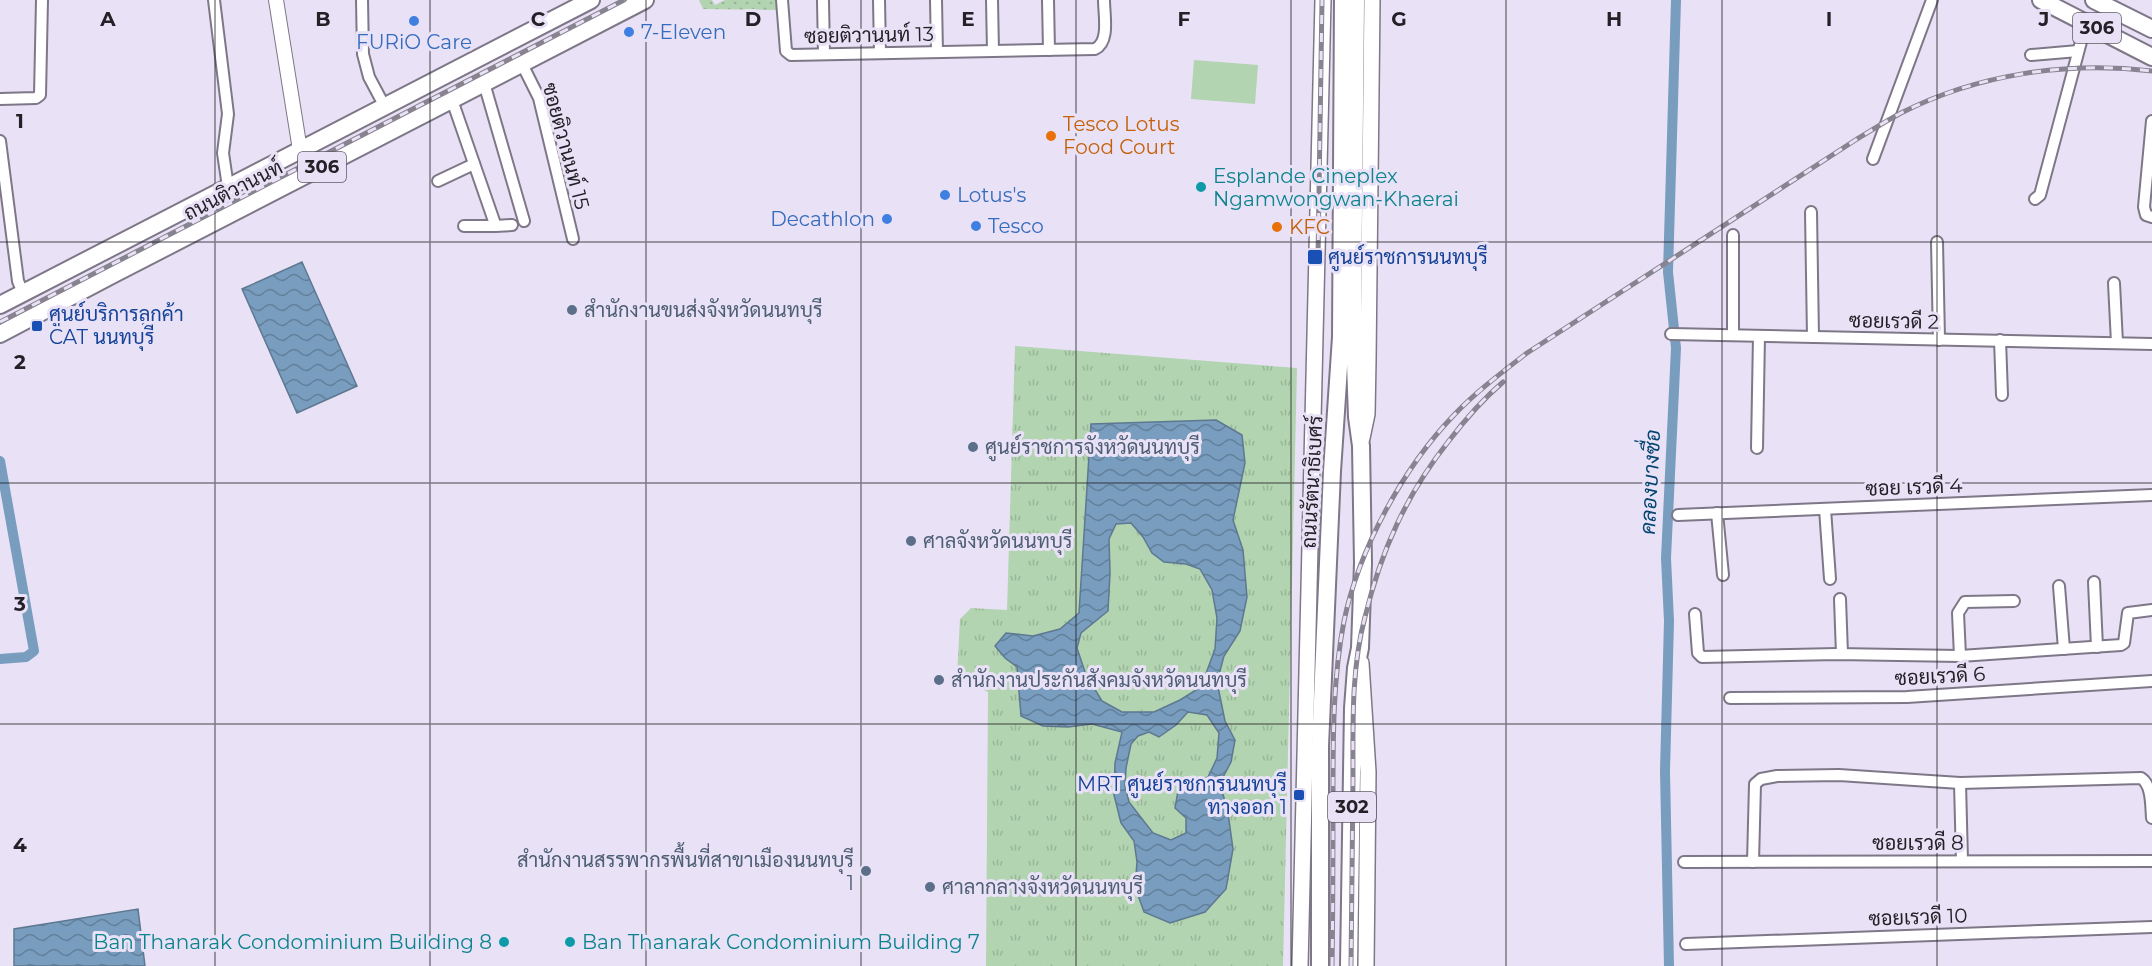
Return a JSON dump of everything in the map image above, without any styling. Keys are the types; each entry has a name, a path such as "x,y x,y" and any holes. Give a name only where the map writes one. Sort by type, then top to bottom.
{"main road":[{"name":"ถนนติวานนท์","path":"0,305 591,0"},
{"name":"ถนนติวานนท์","path":"0,334 645,0"},
{"name":"ถนนรัตนาธิเบศร์","path":"1300,966 1323,0"},
{"name":"ถนนรัตนาธิเบศร์","path":"1343,0 1348,235 1357,417 1361,446 1363,562 1360,648 1368,761 1366,966"},
{"name":"ถนนรัตนาธิเบศร์","path":"1320,966 1320,746 1332,471 1348,235 1356,0"},
{"name":"ถนนรัตนาธิเบศร์","path":"1361,446 1367,403 1371,0"},
{"name":"306","path":"2041,0 2152,57"},
{"name":"306","path":"2094,0 2152,29"},
{"path":"136,235 148,256"},
{"name":"ถนนรัตนาธิเบศร์","path":"1349,966 1353,698 1360,648"}],"street":[{"path":"0,99 36,98 40,95 42,0"},
{"path":"214,0 228,114 223,153 228,187"},
{"path":"276,0 300,150"},
{"path":"362,0 363,54 369,76 385,107"},
{"name":"ซอยติวานนท์ 13","path":"782,0 788,54 1099,48 1104,40 1104,0"},
{"path":"879,0 880,52"},
{"path":"936,0 938,52"},
{"path":"992,0 993,51"},
{"path":"1048,0 1048,50"},
{"path":"1872,159 1932,0"},
{"path":"823,1 824,54"},
{"path":"2035,199 2040,195 2086,23"},
{"path":"2031,55 2078,51"},
{"name":"ซอยติวานนท์ 15","path":"522,64 539,98 573,239"},
{"path":"484,83 524,221"},
{"path":"452,100 495,226"},
{"path":"2152,121 2144,207 2146,215 2152,217"},
{"path":"0,141 18,281 23,293"},
{"path":"438,182 474,164"},
{"path":"1811,212 1813,337"},
{"path":"464,226 512,225"},
{"path":"1732,235 1733,335"},
{"path":"1937,242 1939,340"},
{"path":"2114,283 2117,343"},
{"name":"ซอยเรวดี 2","path":"1671,334 2152,344"},
{"path":"1757,448 1759,336"},
{"path":"2000,340 2002,395"},
{"name":"ซอย เรวดี 4","path":"1678,515 2152,495"},
{"path":"1825,509 1830,579"},
{"path":"1717,513 1723,575"},
{"path":"2094,582 2097,647"},
{"path":"2059,586 2064,649"},
{"path":"1840,599 1842,654"},
{"path":"1960,656 1958,614 1965,602 2014,601"},
{"path":"1695,614 1698,652 1702,657 1842,654 1960,656 2121,645 2124,643 2128,613 2152,610"},
{"name":"ซอยเรวดี 6","path":"1730,698 1907,697 2152,681"},
{"path":"1753,862 1755,784 1761,779 1777,776 1839,775 1960,783 2141,778 2147,781 2150,787 2152,818"},
{"path":"1960,783 1962,861"},
{"name":"ซอยเรวดี 8","path":"1684,862 2152,861"},
{"name":"ซอยเรวดี 10","path":"1686,944 2152,927"}],"green space":[{"path":"699,0 712,0 715,5 725,0 777,0 778,10 703,9"},
{"path":"1194,60 1258,65 1255,104 1191,99"},
{"path":"1015,346 1297,368 1283,966 986,966 988,692 957,677 960,619 971,608 1007,610"}],"water":[{"path":"302,262 357,386 297,413 242,289"},
{"path":"1216,420 1242,435 1245,463 1233,520 1243,550 1247,597 1240,631 1224,656 1217,682 1225,721 1235,740 1231,762 1220,783 1228,813 1233,849 1226,889 1205,912 1170,923 1144,912 1135,887 1137,862 1134,841 1121,823 1114,795 1115,763 1122,732 1092,724 1068,727 1043,726 1021,716 1017,667 995,646 1006,633 1033,636 1060,629 1079,613 1091,424","holes":["1131,523 1143,537 1152,553 1164,562 1186,564 1200,569 1212,590 1217,618 1215,649 1201,687 1154,712 1122,712 1102,701 1086,675 1077,648 1081,633 1108,611 1109,539 1116,524","1188,712 1207,715 1219,733 1217,758 1208,777 1178,791 1175,808 1186,818 1186,833 1171,840 1153,833 1129,802 1125,786 1126,768 1131,744 1138,736 1149,732 1159,737 1176,725"]},
{"path":"138,909 145,966 14,966 14,929"}],"waterway":[{"name":"คลองบางซื่อ","path":"1669,966 1665,771 1669,621 1666,558 1676,348 1668,272 1676,0"},
{"path":"0,461 34,651 26,657 0,659"}],"railway":[{"path":"0,322 624,0"},
{"path":"1318,258 1322,0"},
{"path":"1332,966 1334,729 1336,685 1344,621 1360,566 1386,511 1417,459 1454,415 1527,353 1857,139 1901,113 1961,89 2023,74 2088,68 2152,71"},
{"path":"1351,966 1354,698 1360,637 1371,593 1387,547 1420,482 1460,426 1503,382"}],"place":[{"name":"FURiO Care","path":"414,21"},
{"name":"7-Eleven","path":"629,32"},
{"name":"Tesco Lotus Food Court","path":"1051,136"},
{"name":"Esplande Cineplex Ngamwongwan-Khaerai","path":"1201,187"},
{"name":"Lotus's","path":"945,195"},
{"name":"Decathlon","path":"887,219"},
{"name":"Tesco","path":"976,226"},
{"name":"KFC","path":"1277,227"},
{"name":"ศูนย์ราชการนนทบุรี","path":"1315,257"},
{"name":"สำนักงานขนส่งจังหวัดนนทบุรี","path":"572,310"},
{"name":"ศูนย์บริการลูกค้า CAT นนทบุรี","path":"37,326"},
{"name":"ศูนย์ราชการจังหวัดนนทบุรี","path":"973,447"},
{"name":"ศาลจังหวัดนนทบุรี","path":"911,541"},
{"name":"สำนักงานประกันสังคมจังหวัดนนทบุรี","path":"939,680"},
{"name":"MRT ศูนย์ราชการนนทบุรี ทางออก 1","path":"1299,795"},
{"name":"สำนักงานสรรพากรพื้นที่สาขาเมืองนนทบุรี 1","path":"866,871"},
{"name":"ศาลากลางจังหวัดนนทบุรี","path":"930,887"},
{"name":"Ban Thanarak Condominium Building 8","path":"504,942"},
{"name":"Ban Thanarak Condominium Building 7","path":"570,942"}]}
